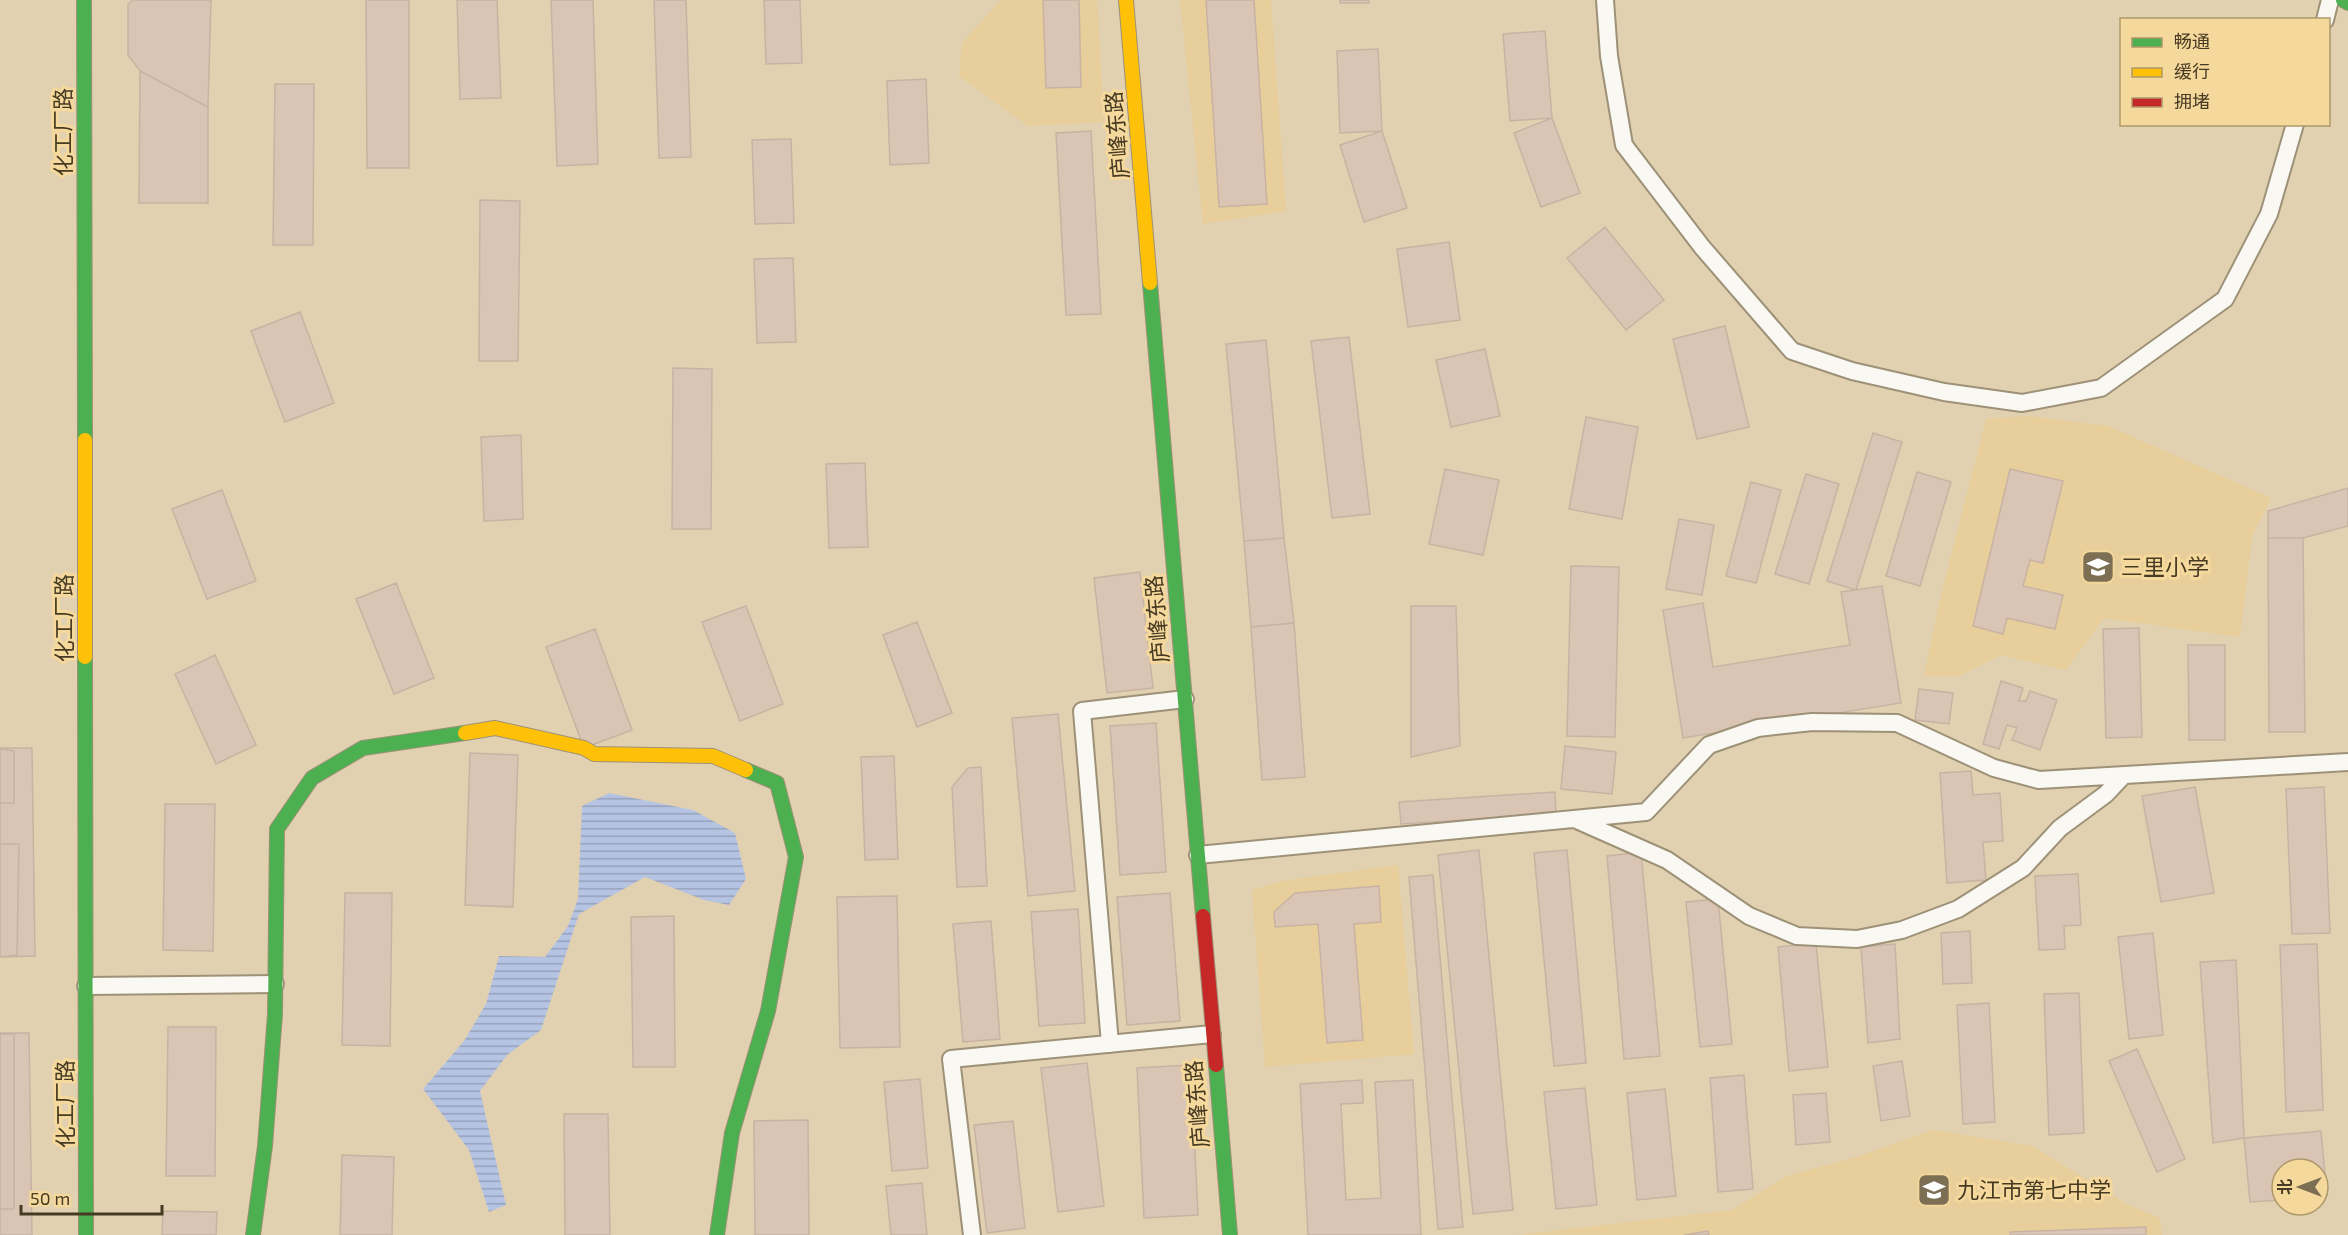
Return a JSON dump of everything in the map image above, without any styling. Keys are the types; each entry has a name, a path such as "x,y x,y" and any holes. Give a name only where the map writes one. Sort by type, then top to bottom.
{"street":[{"name":"化工厂路","path":"84,0 86,1235"},
{"name":"庐峰东路","path":"1126,0 1230,1235"},
{"path":"1605,0 1609,56 1624,145 1702,247 1792,351 1852,371 1944,392 2022,403 2101,388 2225,299 2269,214 2294,126"},
{"path":"2326,18 2330,0"},
{"path":"2343,0 2348,3"},
{"path":"1110,1044 1082,711 1185,699"},
{"path":"1198,855 1578,821 1646,812 1709,745 1758,728 1812,722 1897,723 1994,768 2039,780 2348,762"},
{"path":"253,1235 265,1146 275,984 277,829 312,778 363,748 495,728 584,748 594,754 713,756 777,783 796,857 768,1011 732,1133 717,1235"},
{"path":"1578,821 1667,860 1749,916 1797,936 1857,939 1902,930 1958,909 2023,868 2060,828 2106,794 2123,776"},
{"path":"86,986 275,984"},
{"path":"972,1235 951,1059 1212,1034"}],"shaded area":[{"path":"1001,0 1097,0 1104,122 1028,126 959,76 962,43"},
{"path":"1180,0 1271,0 1286,211 1203,224"},
{"name":"三里小学","path":"2029,416 2108,426 2271,498 2252,536 2240,637 2104,618 2066,670 2001,655 1959,676 1924,676 1940,599 1986,419"},
{"path":"1398,865 1414,1054 1265,1067 1252,890 1282,881"},
{"name":"九江市第七中学","path":"1932,1130 2032,1146 2128,1205 2160,1218 2162,1235 1517,1235 1732,1210 1787,1176 1860,1156"}],"water":[{"path":"609,793 693,810 735,833 746,879 729,905 704,900 645,877 579,914 541,1030 507,1055 480,1091 506,1205 489,1212 469,1150 423,1089 464,1041 486,1004 499,956 545,957 568,926 578,899 582,806"}],"building":[{"path":"133,0 211,0 208,107 140,71 128,55 128,4"},
{"path":"366,0 409,0 409,168 367,168"},
{"path":"457,0 497,0 501,98 460,99"},
{"path":"551,0 593,0 598,164 557,166"},
{"path":"654,0 686,0 691,157 659,158"},
{"path":"764,0 800,0 802,63 766,64"},
{"path":"1043,0 1079,0 1081,87 1046,88"},
{"path":"1206,0 1254,0 1267,204 1219,207"},
{"path":"1340,0 1369,0 1369,3 1340,3"},
{"path":"1545,31 1552,118 1510,121 1503,34"},
{"path":"1378,49 1382,131 1340,133 1337,51"},
{"path":"140,71 208,107 208,203 139,203"},
{"path":"926,79 929,163 890,165 887,81"},
{"path":"275,84 314,84 313,245 273,245"},
{"path":"1552,118 1580,193 1541,207 1514,133"},
{"path":"1091,131 1101,314 1066,315 1056,133"},
{"path":"1382,131 1407,208 1364,222 1340,145"},
{"path":"791,139 794,223 755,224 752,140"},
{"path":"480,200 520,201 518,361 479,361"},
{"path":"1605,227 1664,300 1626,330 1567,258"},
{"path":"1449,242 1460,320 1408,327 1397,249"},
{"path":"793,258 796,342 757,343 754,259"},
{"path":"300,312 334,403 285,422 251,331"},
{"path":"1725,326 1749,427 1697,439 1673,339"},
{"path":"1349,337 1370,514 1332,518 1311,341"},
{"path":"1266,340 1284,538 1244,541 1226,344"},
{"path":"1485,349 1500,416 1451,427 1436,360"},
{"path":"673,368 712,369 711,529 672,529"},
{"path":"1586,417 1638,427 1622,519 1569,509"},
{"path":"1873,433 1902,442 1856,590 1827,581"},
{"path":"521,435 523,519 484,521 481,437"},
{"path":"865,463 868,547 829,548 826,464"},
{"path":"1445,469 1499,480 1483,555 1429,544"},
{"path":"2010,469 2063,481 2043,563 2030,560 2023,586 2063,595 2055,629 2007,618 2003,634 1973,626"},
{"path":"1917,472 1951,482 1920,586 1886,576"},
{"path":"1806,474 1839,484 1809,584 1775,574"},
{"path":"1751,482 1781,490 1756,583 1726,576"},
{"path":"2348,488 2348,526 2303,538 2268,538 2268,511"},
{"path":"222,490 256,581 207,599 172,509"},
{"path":"1679,519 1714,525 1702,595 1666,589"},
{"path":"1284,538 1294,623 1251,627 1244,541"},
{"path":"2268,538 2303,538 2305,732 2269,732"},
{"path":"1571,566 1619,567 1615,737 1567,736"},
{"path":"1140,572 1153,688 1107,693 1094,578"},
{"path":"396,583 434,678 394,694 356,599"},
{"path":"1882,586 1901,703 1683,738 1663,610 1703,603 1713,667 1850,645 1841,592"},
{"path":"746,606 783,704 740,721 702,622"},
{"path":"1411,606 1456,606 1460,746 1411,757"},
{"path":"917,622 952,713 917,727 883,635"},
{"path":"1294,623 1305,777 1262,780 1251,627"},
{"path":"2139,628 2142,737 2106,738 2103,629"},
{"path":"595,629 632,730 584,748 546,647"},
{"path":"2188,645 2225,645 2225,740 2189,740"},
{"path":"215,655 256,745 216,764 175,674"},
{"path":"2001,681 2023,688 2019,701 2026,701 2030,691 2057,700 2040,750 2012,740 2017,728 2007,725 1999,749 1983,744"},
{"path":"1919,689 1953,693 1949,724 1915,720"},
{"path":"1058,714 1075,891 1028,896 1012,718"},
{"path":"1156,723 1166,872 1120,875 1110,726"},
{"path":"1565,746 1616,752 1612,794 1561,789"},
{"path":"0,748 32,748 35,956 0,957"},
{"path":"0,749 14,751 14,803 0,803"},
{"path":"470,753 518,755 513,907 465,905"},
{"path":"894,756 898,859 865,860 861,757"},
{"path":"981,767 987,886 957,887 952,787 968,768"},
{"path":"1971,771 1973,795 2000,793 2003,841 1983,842 1986,880 1947,883 1940,773"},
{"path":"2195,787 2214,893 2161,902 2142,796"},
{"path":"2324,787 2330,933 2292,934 2286,789"},
{"path":"1555,792 1556,814 1401,824 1399,802"},
{"path":"165,804 215,804 213,951 163,950"},
{"path":"0,844 19,844 17,955 0,957"},
{"path":"1479,850 1513,1210 1473,1214 1438,855"},
{"path":"1567,850 1586,1063 1554,1066 1534,853"},
{"path":"1641,852 1660,1056 1624,1059 1607,856"},
{"path":"2078,874 2081,925 2064,926 2065,949 2039,950 2035,876"},
{"path":"1433,875 1463,1227 1438,1229 1409,877"},
{"path":"1379,886 1381,922 1354,924 1363,1040 1327,1043 1318,924 1275,927 1274,912 1295,893"},
{"path":"345,893 392,893 390,1046 342,1045"},
{"path":"1170,893 1180,1021 1127,1025 1117,897"},
{"path":"897,896 900,1047 840,1048 837,897"},
{"path":"1718,899 1732,1044 1700,1047 1686,902"},
{"path":"1078,909 1085,1023 1039,1026 1031,912"},
{"path":"674,916 675,1067 633,1067 631,917"},
{"path":"991,921 1000,1039 963,1042 953,924"},
{"path":"1970,931 1972,983 1943,984 1941,933"},
{"path":"2153,933 2163,1035 2129,1039 2118,937"},
{"path":"1816,943 1828,1067 1789,1071 1778,947"},
{"path":"1895,944 1900,1039 1868,1043 1861,947"},
{"path":"2317,944 2323,1110 2286,1112 2280,945"},
{"path":"2236,960 2244,1138 2213,1143 2200,962"},
{"path":"2079,993 2084,1133 2049,1135 2044,994"},
{"path":"1989,1003 1995,1122 1963,1124 1957,1005"},
{"path":"168,1027 216,1027 215,1176 166,1176"},
{"path":"0,1033 29,1033 32,1235 0,1235"},
{"path":"0,1034 14,1034 14,1209 0,1209"},
{"path":"2137,1049 2185,1159 2157,1172 2109,1061"},
{"path":"1902,1061 1910,1116 1881,1121 1873,1066"},
{"path":"1087,1063 1104,1206 1058,1212 1041,1068"},
{"path":"1191,1065 1198,1215 1144,1218 1137,1068"},
{"path":"1744,1075 1753,1189 1718,1192 1710,1078"},
{"path":"920,1079 928,1168 892,1171 884,1082"},
{"path":"1362,1080 1363,1103 1341,1104 1346,1200 1381,1198 1375,1082 1413,1080 1421,1235 1308,1235 1300,1084"},
{"path":"1585,1088 1597,1205 1556,1209 1544,1092"},
{"path":"1665,1089 1676,1196 1637,1200 1627,1093"},
{"path":"1826,1093 1830,1142 1796,1145 1793,1095"},
{"path":"564,1114 608,1114 610,1235 565,1235"},
{"path":"808,1120 809,1235 755,1235 754,1121"},
{"path":"1013,1121 1025,1228 987,1233 974,1125"},
{"path":"2321,1131 2323,1157 2270,1157 2270,1201 2250,1202 2244,1138"},
{"path":"342,1155 394,1157 392,1235 340,1235"},
{"path":"922,1183 927,1235 891,1235 886,1186"},
{"path":"163,1211 217,1212 216,1235 162,1235"},
{"path":"2146,1227 2146,1235 2010,1235 2010,1232"},
{"path":"1708,1231 1709,1235 1684,1235"}],"traffic: fast":[{"path":"84,0 85,440"},
{"path":"2343,0 2348,3"},
{"path":"1150,283 1203,916"},
{"path":"85,657 86,1235"},
{"path":"253,1235 265,1146 275,1014 277,829 312,778 363,748 465,733"},
{"path":"717,1235 732,1133 768,1011 796,857 777,783 746,770"},
{"path":"1216,1065 1230,1235"}],"traffic: slow":[{"path":"1126,0 1150,283"},
{"path":"85,440 85,657"},
{"path":"465,733 495,728 584,748 594,754 713,756 746,770"}],"traffic: jam":[{"path":"1203,916 1216,1065"}],"place":[{"name":"三里小学","path":"2098,567"},
{"name":"九江市第七中学","path":"1934,1190"}]}
